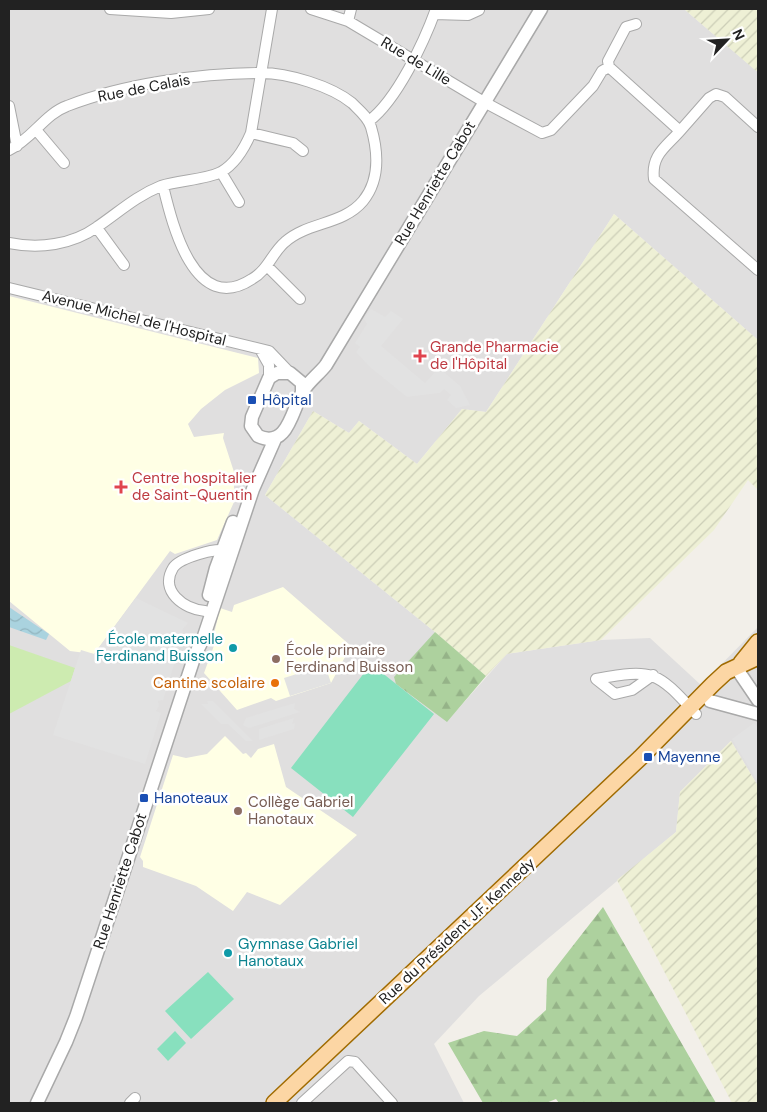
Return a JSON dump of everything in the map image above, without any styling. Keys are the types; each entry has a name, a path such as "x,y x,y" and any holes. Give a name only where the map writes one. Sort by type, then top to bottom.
{"main road":[{"name":"Rue du Président J.F. Kennedy","path":"693,710 710,701 736,678 737,669 758,642"},
{"name":"Rue du Président J.F. Kennedy","path":"274,1103 693,710 726,672 737,669 758,657"}],"street":[{"path":"110,9 171,13 209,9"},
{"path":"9,243 40,246 65,242 96,228 130,201 163,186 221,172 245,147 251,133 263,72 272,9"},
{"name":"Rue de Lille","path":"311,9 348,21 536,131 546,132 551,130 593,86 602,71 609,67"},
{"path":"348,21 351,9"},
{"name":"Rue Henriette Cabot","path":"194,655 203,639 253,488 275,439 284,431 302,393 330,358 541,9"},
{"path":"163,186 172,226 180,245 201,276 212,284 224,287 239,286 251,281 268,266 273,256 290,237 298,232 338,218 353,210 363,200 372,187 376,162 375,140 370,121 382,111 413,60 435,11 468,15 479,10"},
{"path":"636,24 626,27 608,60 609,67 680,131"},
{"name":"Rue de Calais","path":"9,106 13,148 37,131 48,116 65,106 115,91 183,79 263,72 318,84 344,97 370,121"},
{"path":"758,127 725,97 716,94 709,98 656,158 652,166 654,179 758,270"},
{"path":"37,131 64,163"},
{"path":"251,133 292,143 303,151"},
{"path":"221,172 239,202"},
{"path":"96,228 124,265"},
{"path":"268,266 300,299"},
{"name":"Avenue Michel de l'Hospital","path":"9,288 269,351 292,374"},
{"path":"259,348 269,365 270,378"},
{"name":"Rue Henriette Cabot","path":"42,1101 72,1025 194,655 223,550 257,457 260,447 258,436 251,426 252,416 270,378 278,373 292,374 314,370 330,358"},
{"path":"292,374 302,384 302,393"},
{"path":"258,436 267,440 275,439"},
{"path":"205,611 192,609 176,601 169,584 172,571 181,561 218,548 223,550 226,552 216,583 216,596"},
{"path":"737,669 758,700"},
{"path":"653,675 660,679 693,710"},
{"path":"710,701 758,714"},
{"path":"302,1103 348,1061 355,1062 392,1103"}],"shaded area":[{"path":"9,9 684,9 758,72 758,340 614,214 486,412 462,409 417,464 359,421 349,433 313,411 265,495 435,632 396,684 450,718 507,654 601,640 650,638 701,685 758,627 758,786 731,741 680,792 676,832 479,996 434,1044 464,1103 9,1103"},
{"path":"684,9 758,9 758,72 755,70"},
{"path":"614,214 758,340 758,490 748,480 714,530 601,640 507,654 486,676 435,632 265,495 313,411 349,433 359,421 417,464 462,409 486,412"},
{"name":"Centre hospitalier de Saint-Quentin","path":"9,296 258,358 259,373 225,390 201,409 188,424 194,437 224,433 223,438 234,472 234,502 217,540 175,554 170,551 94,654 70,651 9,601"},
{"path":"371,309 385,317 391,311 403,319 381,346 425,383 439,368 460,386 470,405 456,408 447,400 451,395 444,389 440,393 407,397 370,367 356,352 360,347 355,343 367,324 364,319"},
{"name":"École primaire Ferdinand Buisson","path":"283,587 351,646 331,683 276,701 271,698 237,710 204,673 216,640 214,634 220,608 232,612 234,605"},
{"path":"136,598 188,623 182,630 184,632 163,700 158,701 159,706 156,711 161,713 145,764 53,735 81,650 94,654"},
{"path":"325,665 331,683 290,696 284,678"},
{"path":"207,701 213,701 253,741 246,741 228,724 221,724 201,704 208,704"},
{"path":"295,703 294,709 300,712 249,728 243,725 246,718"},
{"path":"294,718 292,724 295,723 294,729 259,740 259,729"},
{"path":"754,723 758,728 758,782 732,739"},
{"name":"Collège Gabriel Hanotaux","path":"225,736 243,754 246,753 251,758 258,749 274,744 286,787 357,835 280,905 247,892 233,911 196,886 143,867 143,861 140,857 173,755 186,758 207,754"},
{"path":"731,741 758,786 758,1103 732,1103 617,880 676,832 680,792"}],"green space":[{"path":"435,632 486,676 447,722 396,684 394,677"},
{"path":"9,645 75,668 71,681 9,714"},
{"path":"371,664 434,714 353,817 291,768"},
{"path":"603,907 716,1103 559,1103 556,1099 546,1103 483,1103 448,1043 484,1031 517,1036 546,1010 547,979"},
{"path":"208,972 234,999 191,1039 165,1011"},
{"path":"175,1031 186,1043 168,1061 157,1049"}],"water":[{"path":"9,607 49,634 46,640 9,627"}],"place":[{"name":"Grande Pharmacie de l'Hôpital","path":"420,356"},
{"name":"Hôpital","path":"252,400"},
{"name":"Centre hospitalier de Saint-Quentin","path":"121,487"},
{"name":"École maternelle Ferdinand Buisson","path":"233,648"},
{"name":"École primaire Ferdinand Buisson","path":"276,659"},
{"name":"Cantine scolaire","path":"275,683"},
{"name":"Mayenne","path":"648,757"},
{"name":"Hanoteaux","path":"144,798"},
{"name":"Collège Gabriel Hanotaux","path":"238,811"},
{"name":"Gymnase Gabriel Hanotaux","path":"228,953"}]}
